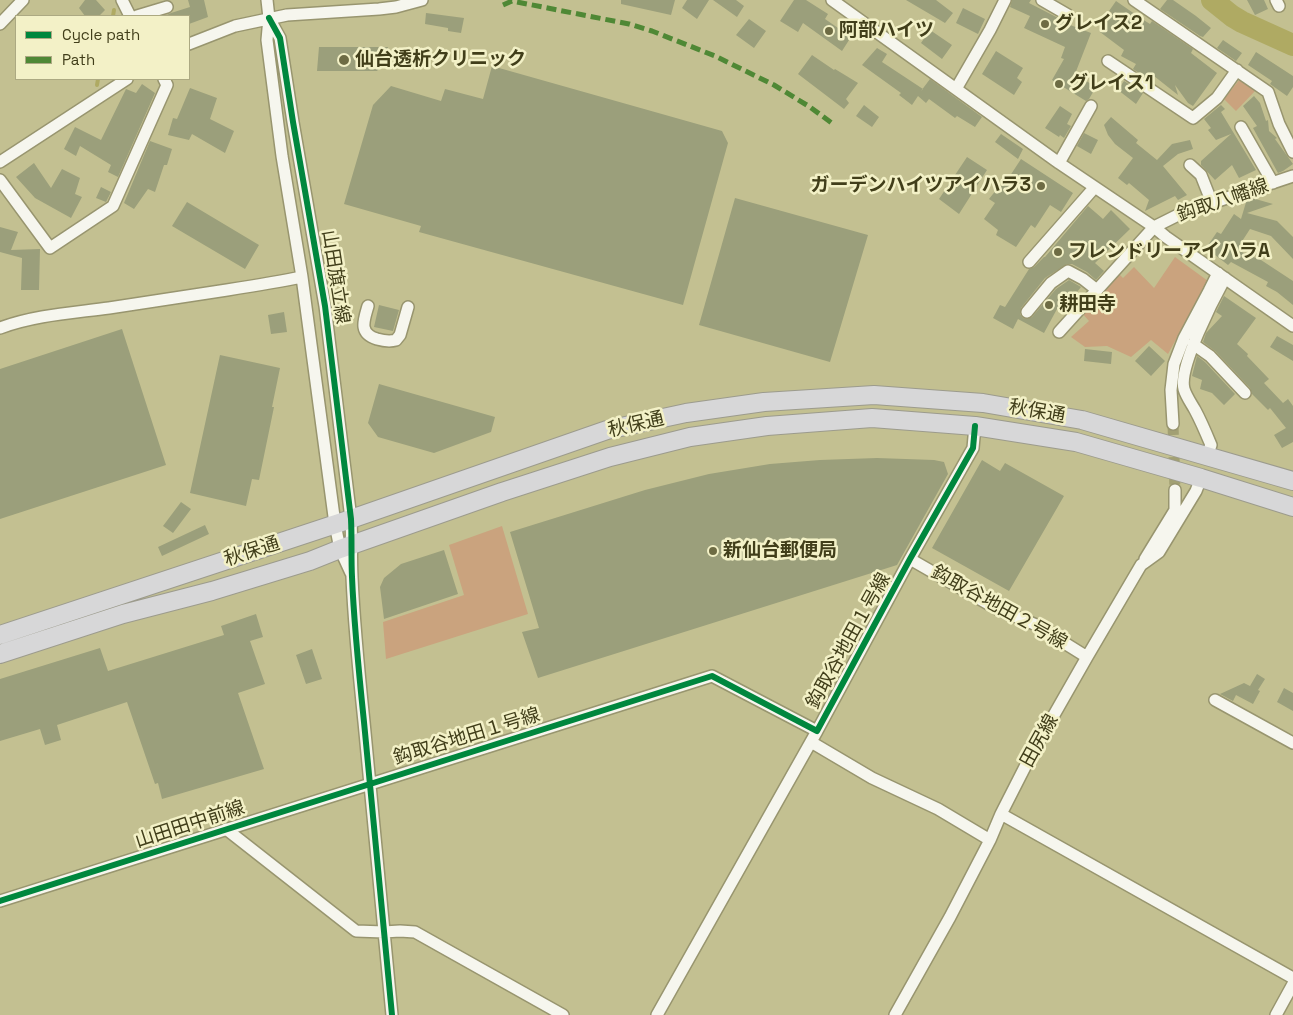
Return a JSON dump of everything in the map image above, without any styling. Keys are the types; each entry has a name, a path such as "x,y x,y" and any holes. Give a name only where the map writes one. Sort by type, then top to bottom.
{"highway":[{"name":"秋保通","path":"0,635 343,522 607,430 686,414 764,402 874,395 983,403 1082,420 1293,481"},
{"name":"秋保通","path":"0,654 122,614 230,586 310,561 346,546 610,457 690,437 767,426 872,418 975,426 1076,442 1293,507"}],"street":[{"path":"0,24 23,0"},
{"path":"122,0 130,15"},
{"name":"山田旗立線","path":"267,0 269,18 267,40 282,156 346,546"},
{"path":"190,44 235,26 269,18 292,14 379,9 422,0"},
{"path":"832,0 1058,163 1154,227 1166,238 1293,326"},
{"path":"956,89 1005,0"},
{"path":"1042,0 1068,15"},
{"path":"1134,0 1268,92 1279,124 1293,152"},
{"path":"140,15 166,7"},
{"name":"山田旗立線","path":"269,18 280,38 326,306 346,546"},
{"path":"1108,61 1193,118 1217,98 1237,70"},
{"path":"0,162 124,80"},
{"path":"0,180 50,248 113,206 168,85 165,80"},
{"path":"1058,163 1091,106"},
{"path":"1241,127 1273,183"},
{"path":"1190,165 1200,175 1212,203"},
{"name":"鈎取八幡線","path":"1154,227 1182,213 1293,176"},
{"path":"1029,262 1094,188"},
{"path":"1059,332 1154,227"},
{"path":"1027,312 1051,283 1068,272 1083,279 1097,290"},
{"path":"1207,456 1210,445 1183,388 1186,366 1216,295 1221,276"},
{"path":"1173,424 1171,390 1174,364 1184,338 1209,291 1221,276"},
{"path":"0,328 18,321 49,315 182,297 302,277"},
{"path":"368,306 363,324 367,335 387,342 396,340 400,335 408,308"},
{"path":"1194,344 1210,356 1245,393"},
{"name":"鈎取谷地田１号線","path":"389,777 712,676 817,731 910,559 973,448 975,426"},
{"name":"田尻線","path":"895,1015 943,932 1030,757 1141,565 1159,552 1195,493 1201,478"},
{"path":"1141,565 1175,510 1174,490"},
{"path":"346,546 352,576 360,683 392,1015"},
{"name":"鈎取谷地田２号線","path":"910,559 997,609 1034,624 1087,657"},
{"path":"1215,700 1293,743"},
{"path":"657,1015 817,731"},
{"path":"811,742 872,778 938,809 990,840"},
{"name":"山田田中前線","path":"0,901 389,777"},
{"path":"1002,814 1293,978"},
{"path":"226,829 356,931 415,932 563,1015"},
{"path":"1276,1015 1293,984"}],"shaded area":[{"path":"1240,79 1255,91 1236,111 1224,99"},
{"path":"1175,257 1208,281 1168,354 1151,340 1131,357 1107,346 1085,347 1071,337 1089,321 1082,313 1119,274 1123,278 1134,267 1154,288"},
{"path":"502,526 528,614 386,659 383,622 464,595 449,545"}],"building":[{"path":"85,0 96,0 105,10 100,15 84,15 79,8"},
{"path":"188,0 204,0 208,17 190,24 190,15 167,15 171,13 190,7"},
{"path":"621,0 675,0 671,15 621,4"},
{"path":"687,0 709,0 697,19 682,8"},
{"path":"713,0 736,0 744,6 737,17"},
{"path":"794,0 806,0 828,14 825,19 851,37 842,51 803,23 798,32 780,21"},
{"path":"906,0 936,0 953,13 945,23"},
{"path":"1012,0 1031,0 1029,3 1065,23 1091,33 1075,74 1096,87 1089,99 1086,101 1052,80 1064,59 1061,58 1065,47 1024,28 1030,16 1010,7"},
{"path":"1167,0 1173,0 1211,28 1203,37 1200,36 1160,9"},
{"path":"1247,0 1264,0 1268,9 1255,15"},
{"path":"1116,1 1150,24 1152,21 1193,49 1191,53 1217,73 1193,106 1188,103 1175,85 1178,95 1154,76 1151,81 1133,69 1136,64 1121,56 1124,50 1100,32 1112,13 1109,11"},
{"path":"963,8 985,19 978,34 956,23"},
{"path":"426,13 464,18 461,33 448,31 448,28 425,24"},
{"path":"749,19 766,31 754,48 736,35"},
{"path":"930,30 952,45 942,59 921,43"},
{"path":"1223,40 1242,53 1236,61 1217,48"},
{"path":"319,47 388,47 387,58 377,71 317,71"},
{"path":"877,48 887,54 882,62 923,89 930,79 982,117 975,127 957,116 955,118 929,99 926,103 918,96 912,105 899,95 901,93 862,65"},
{"path":"996,51 1023,68 1017,78 1022,82 1014,95 982,74"},
{"path":"1256,52 1293,76 1293,87 1287,96 1270,84 1272,81 1248,65"},
{"path":"812,55 858,83 846,99 849,103 844,109 798,74"},
{"path":"492,66 722,131 728,143 683,305 419,232 421,226 344,204 373,105 391,86 441,101 445,89 483,99"},
{"path":"1124,81 1143,93 1136,104 1118,90"},
{"path":"142,84 155,93 118,177 108,172 111,165 80,146 76,156 64,149 75,127 101,140 126,89 136,93"},
{"path":"190,88 217,98 210,119 234,131 225,153 192,134 189,140 168,135 173,118 177,119"},
{"path":"1254,96 1260,103 1266,121 1268,120 1269,131 1277,138 1275,139 1293,164 1278,173 1253,128 1257,126 1243,106"},
{"path":"864,105 879,117 872,127 856,116"},
{"path":"1221,105 1225,109 1221,112 1256,170 1239,178 1232,165 1215,180 1201,165 1201,161 1231,134 1216,140 1208,130 1211,128 1204,119"},
{"path":"1060,106 1072,114 1067,124 1071,126 1064,138 1045,128"},
{"path":"1111,117 1138,140 1136,143 1157,160 1172,144 1190,140 1193,149 1178,154 1163,166 1187,195 1178,200 1175,196 1145,211 1149,200 1129,183 1127,185 1118,178 1133,158 1115,144 1108,135 1104,125"},
{"path":"1084,133 1098,140 1091,154 1077,146"},
{"path":"1001,134 1023,149 1018,159 995,142"},
{"path":"150,141 172,149 167,165 164,165 155,192 148,189 134,209 124,203"},
{"path":"967,157 987,170 959,214 939,199"},
{"path":"1021,159 1073,193 1061,212 1050,205 1035,228 1031,225 1016,247 996,235 998,230 984,219 995,203 989,199 1004,180 1006,182"},
{"path":"34,163 51,188 62,169 80,178 75,194 82,197 71,218 35,198 16,177"},
{"path":"101,187 111,192 106,202 96,198"},
{"path":"735,198 868,235 830,362 699,325"},
{"path":"1252,198 1273,204 1247,213 1277,221 1293,237 1293,259 1271,236 1250,229 1239,246 1241,247 1239,251 1261,260 1293,281 1293,305 1266,286 1268,282 1231,262 1228,265 1206,248 1217,232 1221,234 1234,214 1241,219 1247,199"},
{"path":"187,202 259,245 245,269 172,226"},
{"path":"1088,206 1103,219 1111,210 1130,229 1095,263 1104,271 1096,280 1087,272 1072,264 1067,264 1045,278 1021,308 1020,314 1023,318 1032,317 1056,289 1069,280 1081,287 1062,311 1057,309 1044,333 1018,319 1013,329 993,318 1000,305 1005,307 1029,269 1045,257"},
{"path":"0,227 18,232 11,250 40,249 39,290 21,290 22,258 0,252"},
{"path":"1224,296 1256,318 1237,344 1269,379 1264,383 1283,403 1288,399 1293,406 1293,442 1282,448 1274,435 1286,428 1270,408 1268,410 1252,394 1250,388 1215,351 1203,342 1206,333 1222,316 1216,312"},
{"path":"379,305 399,310 393,331 374,327"},
{"path":"284,312 287,332 271,334 268,315"},
{"path":"122,329 166,465 0,519 0,369"},
{"path":"1277,336 1293,345 1293,361 1270,347"},
{"path":"1149,346 1165,361 1151,376 1135,361"},
{"path":"1085,349 1112,352 1111,364 1084,361"},
{"path":"220,355 280,368 259,480 252,479 246,506 190,493"},
{"path":"1197,356 1235,394 1224,405 1212,393 1200,389 1202,380 1192,376"},
{"path":"379,384 495,417 491,432 434,453 378,437 368,423"},
{"path":"877,458 944,462 948,474 897,565 538,678 522,632 539,628 510,532 645,490 709,474 770,464"},
{"path":"982,460 1000,471 1005,463 1064,496 1009,591 932,548"},
{"path":"181,502 191,509 173,533 163,526"},
{"path":"205,525 209,534 162,556 158,547"},
{"path":"444,550 458,594 384,619 380,587 384,578 401,564"},
{"path":"256,614 263,637 250,641 265,684 238,693 264,769 162,799 158,783 155,784 127,702 57,725 61,740 45,745 40,729 0,741 0,679 100,648 108,671 224,635 221,626"},
{"path":"312,649 322,679 306,684 296,655"},
{"path":"1257,674 1265,679 1258,690 1260,691 1253,704 1236,695 1233,701 1220,694 1244,683 1250,686"},
{"path":"1284,688 1293,693 1293,711 1277,702"}],"waterway":[{"path":"1212,0 1242,22 1293,45"},
{"path":"113,15 114,10"},
{"path":"97,85 98,80"}],"tunnel":[{"path":"1173,424 1175,490"}],"marked path":[{"path":"503,5 512,1 629,24 652,31 715,56 774,85 833,124"}],"cycle path":[{"path":"269,18 280,38 325,306 351,519 355,631 392,1015"},
{"path":"0,901 712,676 817,731 910,559 973,448 975,426"}],"place":[{"name":"グレイス2","path":"1045,24"},
{"name":"阿部ハイツ","path":"829,31"},
{"name":"仙台透析クリニック","path":"344,60"},
{"name":"グレイス1","path":"1059,84"},
{"name":"ガーデンハイツアイハラ3","path":"1041,186"},
{"name":"フレンドリーアイハラA","path":"1058,252"},
{"name":"耕田寺","path":"1049,305"},
{"name":"新仙台郵便局","path":"713,551"}]}
